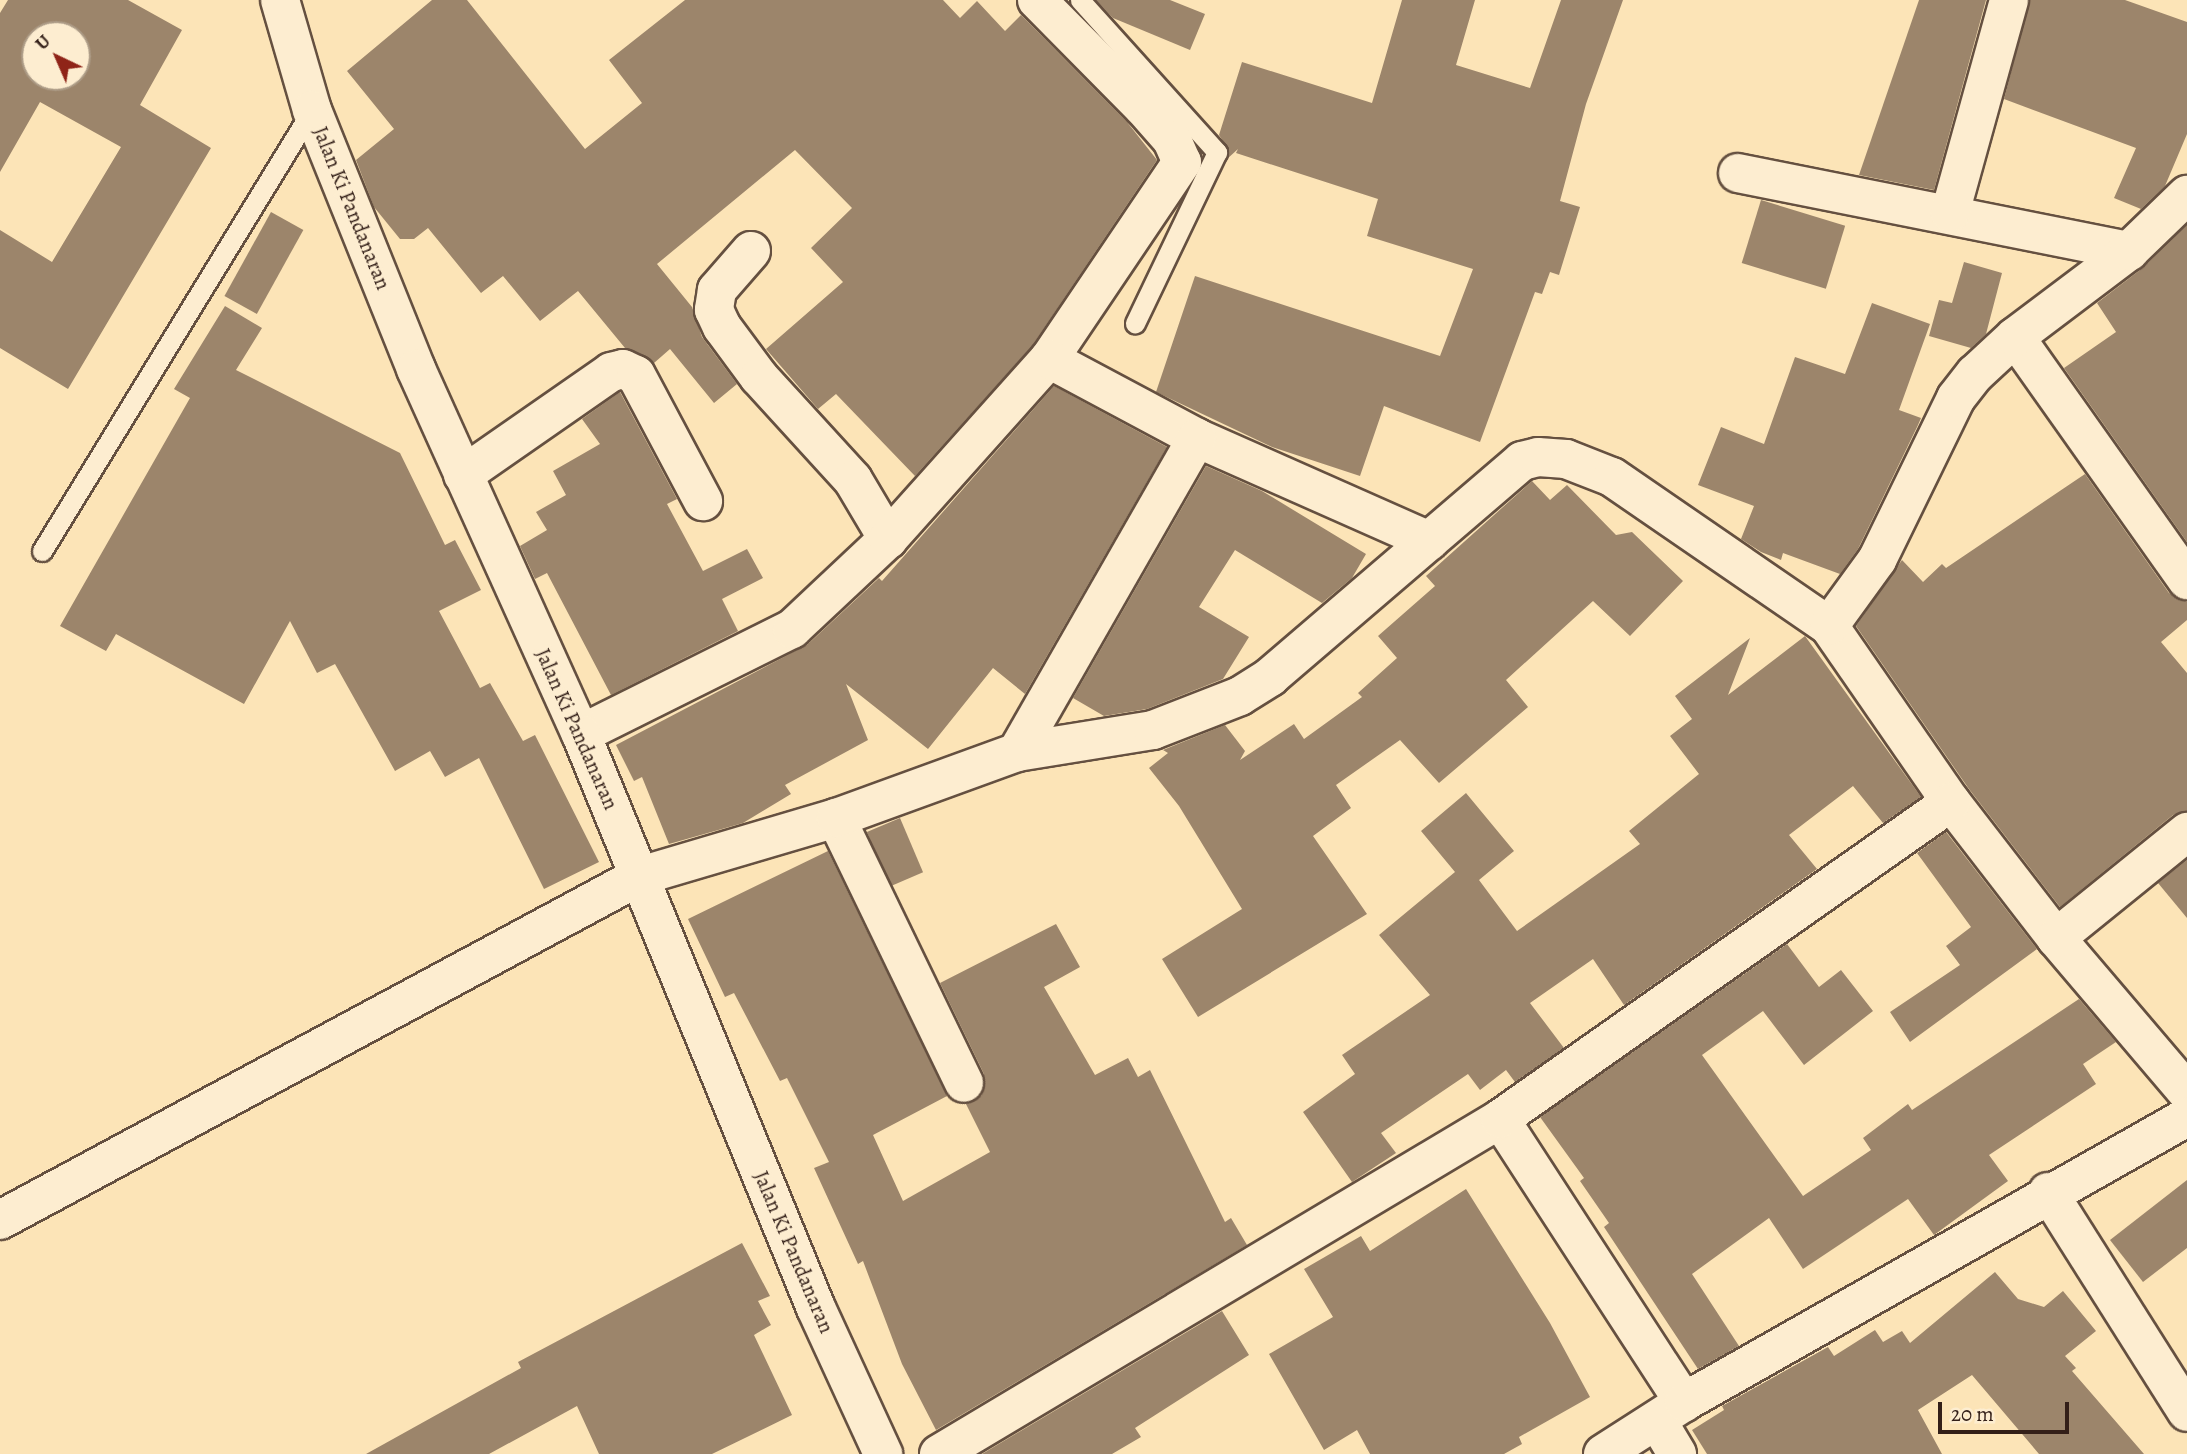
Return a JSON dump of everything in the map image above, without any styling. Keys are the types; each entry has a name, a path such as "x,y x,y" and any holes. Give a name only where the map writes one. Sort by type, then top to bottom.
{"street":[{"name":"Jalan Ki Pandanaran","path":"280,0 312,110 463,475 581,734 816,1308 883,1454"},
{"path":"581,734 792,629 888,539 1049,359 1182,162 1172,140 1143,107 1037,0"},
{"path":"1950,214 2009,0"},
{"path":"1738,173 2129,251"},
{"path":"1829,626 1877,560 1956,398 2015,337 2129,251 2187,195"},
{"path":"751,251 717,290 714,310 722,327 759,377 853,480 888,539"},
{"path":"2015,337 2187,580"},
{"path":"1049,359 1197,438 1429,541"},
{"path":"463,475 611,372 623,369 636,374 703,501"},
{"path":"1017,752 1197,438"},
{"path":"0,1220 640,876 836,818 1017,752 1153,730 1240,696 1270,677 1522,461 1538,457 1566,459 1612,477 1829,626 1951,802 2056,938 2187,1092"},
{"path":"939,1454 1500,1119 1951,802"},
{"path":"836,818 964,1083"},
{"path":"2056,938 2187,832"},
{"path":"1603,1454 1673,1426 2048,1192 2187,1118"},
{"path":"1500,1119 1673,1426"},
{"path":"2048,1192 2187,1412"}],"lane":[{"path":"1080,0 1217,152 1135,323"},
{"path":"42,551 312,110"}],"building":[{"path":"8,0 128,0 182,30 140,105 211,148 68,389 0,348 0,230 52,262 121,147 40,102 0,172 0,13"},
{"path":"432,0 467,0 585,149 642,103 609,60 685,0 943,0 960,18 977,1 1005,31 1021,15 1127,122 1157,160 1032,346 915,476 836,394 818,409 766,349 843,282 811,248 852,208 795,150 657,264 692,307 702,337 737,384 714,403 670,349 654,363 625,348 578,291 540,321 503,276 481,293 428,228 414,239 400,239 374,207 356,160 394,129 347,71"},
{"path":"1096,0 1170,0 1205,14 1190,50 1113,18"},
{"path":"1402,0 1475,0 1456,65 1530,88 1561,0 1623,0 1586,104 1560,201 1580,207 1559,275 1550,272 1542,294 1535,292 1480,442 1384,406 1360,476 1272,447 1156,392 1195,276 1440,356 1473,269 1367,236 1378,199 1236,153 1238,149 1227,159 1229,150 1219,135 1242,62 1372,103"},
{"path":"1919,0 1986,0 1934,190 1859,175"},
{"path":"2030,0 2125,0 2187,22 2187,134 2165,186 2141,209 2114,198 2136,148 2004,99"},
{"path":"1761,200 1845,226 1826,289 1742,263"},
{"path":"271,212 303,230 257,314 224,296"},
{"path":"2187,225 2187,542 2064,368 2116,332 2097,303 2144,267"},
{"path":"1964,262 2002,273 1986,334 1971,348 1929,336 1939,300 1952,303"},
{"path":"1872,303 1930,324 1899,410 1921,418 1858,549 1840,574 1783,553 1781,560 1761,552 1741,539 1754,506 1698,485 1721,427 1764,444 1795,357 1845,374"},
{"path":"225,306 262,328 236,370 400,453 445,545 455,540 481,590 439,611 480,688 490,683 523,741 535,735 599,862 544,889 479,758 445,777 430,751 395,771 335,664 317,673 290,621 244,704 116,634 106,651 60,626 190,398 174,389"},
{"path":"1054,386 1167,447 1025,694 993,668 928,749 846,684 868,740 785,785 791,794 743,823 669,844 642,777 634,781 616,745 807,645 879,578 882,581"},
{"path":"620,392 677,499 667,504 703,571 747,549 763,578 722,599 738,631 611,695 547,573 535,579 520,546 547,530 536,512 566,495 553,471 600,444 582,419"},
{"path":"1206,466 1262,491 1366,554 1352,578 1322,603 1235,550 1199,607 1249,637 1223,679 1147,709 1104,716 1073,698"},
{"path":"2085,474 2169,593 2187,602 2187,620 2161,642 2187,673 2187,811 2173,815 2060,907 1969,789 1856,626 1902,560 1923,582 1942,564 1946,568"},
{"path":"1532,481 1550,500 1567,485 1616,535 1632,532 1683,581 1630,636 1593,601 1506,680 1528,707 1439,783 1400,740 1336,785 1351,808 1313,836 1367,914 1198,1017 1162,959 1242,909 1179,806 1149,768 1168,753 1163,750 1225,725 1245,751 1240,760 1294,724 1304,739 1362,697 1358,693 1397,658 1378,636 1435,586 1426,576"},
{"path":"1805,636 1921,797 1883,823 1853,786 1789,835 1817,869 1624,1005 1593,959 1530,1003 1564,1048 1515,1082 1506,1070 1480,1090 1468,1074 1381,1133 1396,1153 1352,1182 1303,1112 1355,1074 1342,1055 1430,995 1379,935 1455,872 1421,831 1466,793 1514,851 1479,880 1517,931 1640,844 1629,831 1699,774 1670,736 1692,719 1675,696 1750,638 1728,695"},
{"path":"900,818 923,872 890,886 867,832"},
{"path":"1946,832 2037,949 1910,1042 1890,1012 1960,965 1946,946 1971,927 1917,853"},
{"path":"828,851 947,1096 873,1135 903,1201 990,1152 966,1104 982,1095 984,1074 940,983 1056,924 1080,967 1044,987 1095,1075 1128,1058 1138,1077 1150,1070 1225,1222 1231,1218 1247,1245 936,1430 902,1364 863,1261 858,1264 814,1168 829,1162 787,1078 780,1081 734,993 725,997 688,919"},
{"path":"2187,860 2187,918 2158,883"},
{"path":"1787,944 1819,987 1841,970 1873,1011 1804,1065 1763,1011 1702,1055 1803,1196 1871,1150 1863,1138 1908,1104 1912,1110 2079,999 2116,1042 2083,1064 2096,1084 1989,1155 2008,1181 1934,1235 1908,1199 1803,1269 1769,1218 1692,1274 1739,1346 1698,1369 1604,1227 1609,1223 1580,1181 1584,1178 1540,1117"},
{"path":"2187,1180 2187,1248 2143,1282 2110,1240"},
{"path":"1466,1189 1550,1323 1590,1397 1519,1437 1522,1444 1504,1454 1370,1454 1357,1430 1324,1450 1269,1354 1333,1317 1304,1269 1361,1236 1370,1251"},
{"path":"742,1243 770,1296 758,1301 771,1325 754,1335 792,1415 712,1454 599,1454 577,1406 489,1454 366,1454 521,1368 518,1362"},
{"path":"1995,1272 2018,1299 2044,1307 2063,1291 2096,1331 2065,1356 2076,1368 2072,1371 2144,1454 2039,1454 1972,1375 1918,1410 1942,1454 1707,1454 1692,1430 1724,1410 1722,1406 1828,1347 1834,1356 1875,1330 1883,1342 1902,1331 1910,1343"},
{"path":"1222,1311 1249,1355 1135,1428 1141,1437 1112,1454 982,1454"}]}
